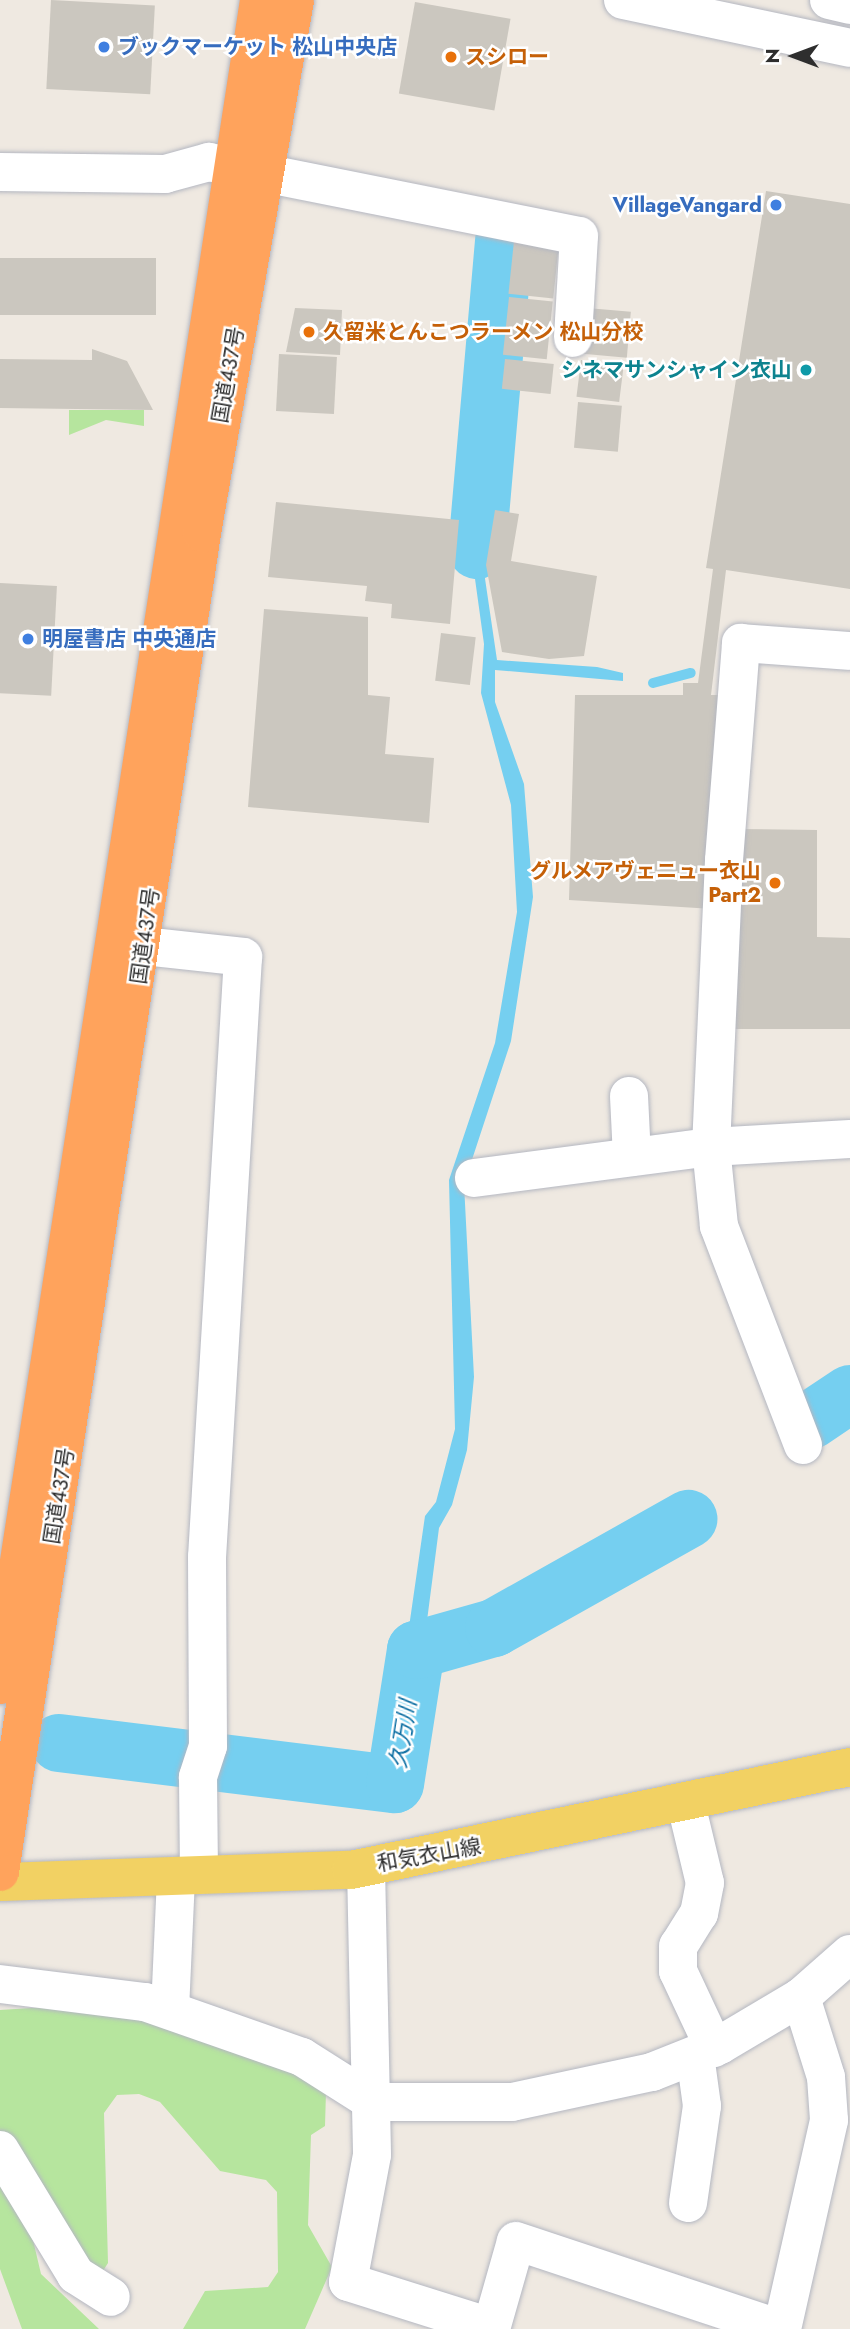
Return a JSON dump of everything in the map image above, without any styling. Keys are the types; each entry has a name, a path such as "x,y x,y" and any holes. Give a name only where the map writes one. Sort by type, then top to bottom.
{"highway":[{"name":"国道437号","path":"0,1685 130,944 249,170 259,0"},
{"name":"国道437号","path":"249,170 295,0"},
{"name":"国道437号","path":"0,1872 25,1538"}],"main road":[{"name":"和気衣山線","path":"0,1882 366,1867 685,1804 850,1766"}],"street":[{"path":"623,0 850,48"},
{"path":"829,0 850,5"},
{"path":"0,172 110,177 165,174 192,162 249,170 579,236 573,338"},
{"path":"803,1445 719,1226 710,1147 741,643 850,651"},
{"path":"130,944 243,957 207,1557 203,1762 170,2010"},
{"path":"629,1096 632,1157"},
{"path":"474,1178 710,1147 850,1139"},
{"path":"685,1804 705,1883 699,1913 678,1946 678,1971 704,2051 702,2106 688,2203"},
{"path":"366,1867 373,2102 367,2192 348,2282 491,2328 516,2241 781,2329 840,2122 801,1997"},
{"path":"0,1984 46,1986 170,2010 302,2057 373,2102 512,2102 652,2072 704,2051 801,1997 850,1954"},
{"path":"0,2150 76,2276 111,2297"}],"green space":[{"path":"69,410 144,410 144,426 106,420 69,435"},
{"path":"78,2005 166,2024 296,2069 326,2092 325,2126 311,2135 308,2225 332,2267 305,2329 183,2329 205,2291 268,2287 278,2272 277,2192 266,2180 220,2171 160,2102 139,2094 117,2095 104,2113 108,2263 101,2274 92,2272 61,2221 33,2240 41,2274 99,2329 22,2329 0,2269 0,2010"}],"water":[{"path":"483,469 495,473 483,565 497,660 597,667 623,673 623,681 495,670 495,702 524,784 533,897 511,1041 464,1184 474,1377 467,1450 452,1505 439,1528 424,1644 406,1648 425,1516 436,1502 455,1429 449,1180 495,1043 517,912 511,805 481,693 484,644 471,550"}],"building":[{"name":"ブックマーケット 松山中央店","path":"51,0 155,5 150,94 46,89"},
{"path":"415,2 511,19 494,110 399,94"},
{"path":"766,191 850,204 850,589 726,570 711,695 723,695 713,909 569,900 575,695 683,695 683,683 698,683 713,569 706,568"},
{"path":"514,241 559,246 553,298 508,294"},
{"path":"0,258 156,258 156,315 0,315"},
{"path":"509,297 553,302 547,359 503,355"},
{"path":"295,308 342,310 340,355 286,352"},
{"path":"587,308 631,312 627,358 583,354"},
{"path":"92,349 127,361 153,410 0,408 0,359 92,360"},
{"path":"279,354 337,357 334,414 276,411"},
{"path":"505,359 554,364 551,394 502,389"},
{"path":"581,360 624,365 619,402 576,397"},
{"path":"578,402 622,406 618,452 574,448"},
{"path":"276,502 459,520 450,624 391,618 392,604 365,601 367,586 268,577"},
{"path":"495,510 519,514 511,561 597,576 584,656 549,659 502,652 486,565"},
{"name":"明屋書店 中央通店","path":"0,583 57,586 51,696 0,693"},
{"path":"264,609 368,617 368,695 390,697 385,754 434,758 429,823 248,807"},
{"path":"441,633 476,637 470,685 435,681"},
{"name":"グルメアヴェニュー衣山 Part2","path":"733,829 817,830 817,937 850,938 850,1029 732,1029"}],"waterway":[{"path":"477,550 504,239"},
{"path":"653,683 691,673"},
{"name":"久万川","path":"811,1420 850,1394"},
{"name":"久万川","path":"59,1743 395,1784 416,1650 494,1628 688,1519"}],"place":[{"name":"ブックマーケット 松山中央店","path":"104,47"},
{"name":"スシロー","path":"451,57"},
{"name":"VillageVangard","path":"776,205"},
{"name":"久留米とんこつラーメン 松山分校","path":"309,332"},
{"name":"シネマサンシャイン衣山","path":"806,370"},
{"name":"明屋書店 中央通店","path":"28,639"},
{"name":"グルメアヴェニュー衣山 Part2","path":"775,883"}]}
